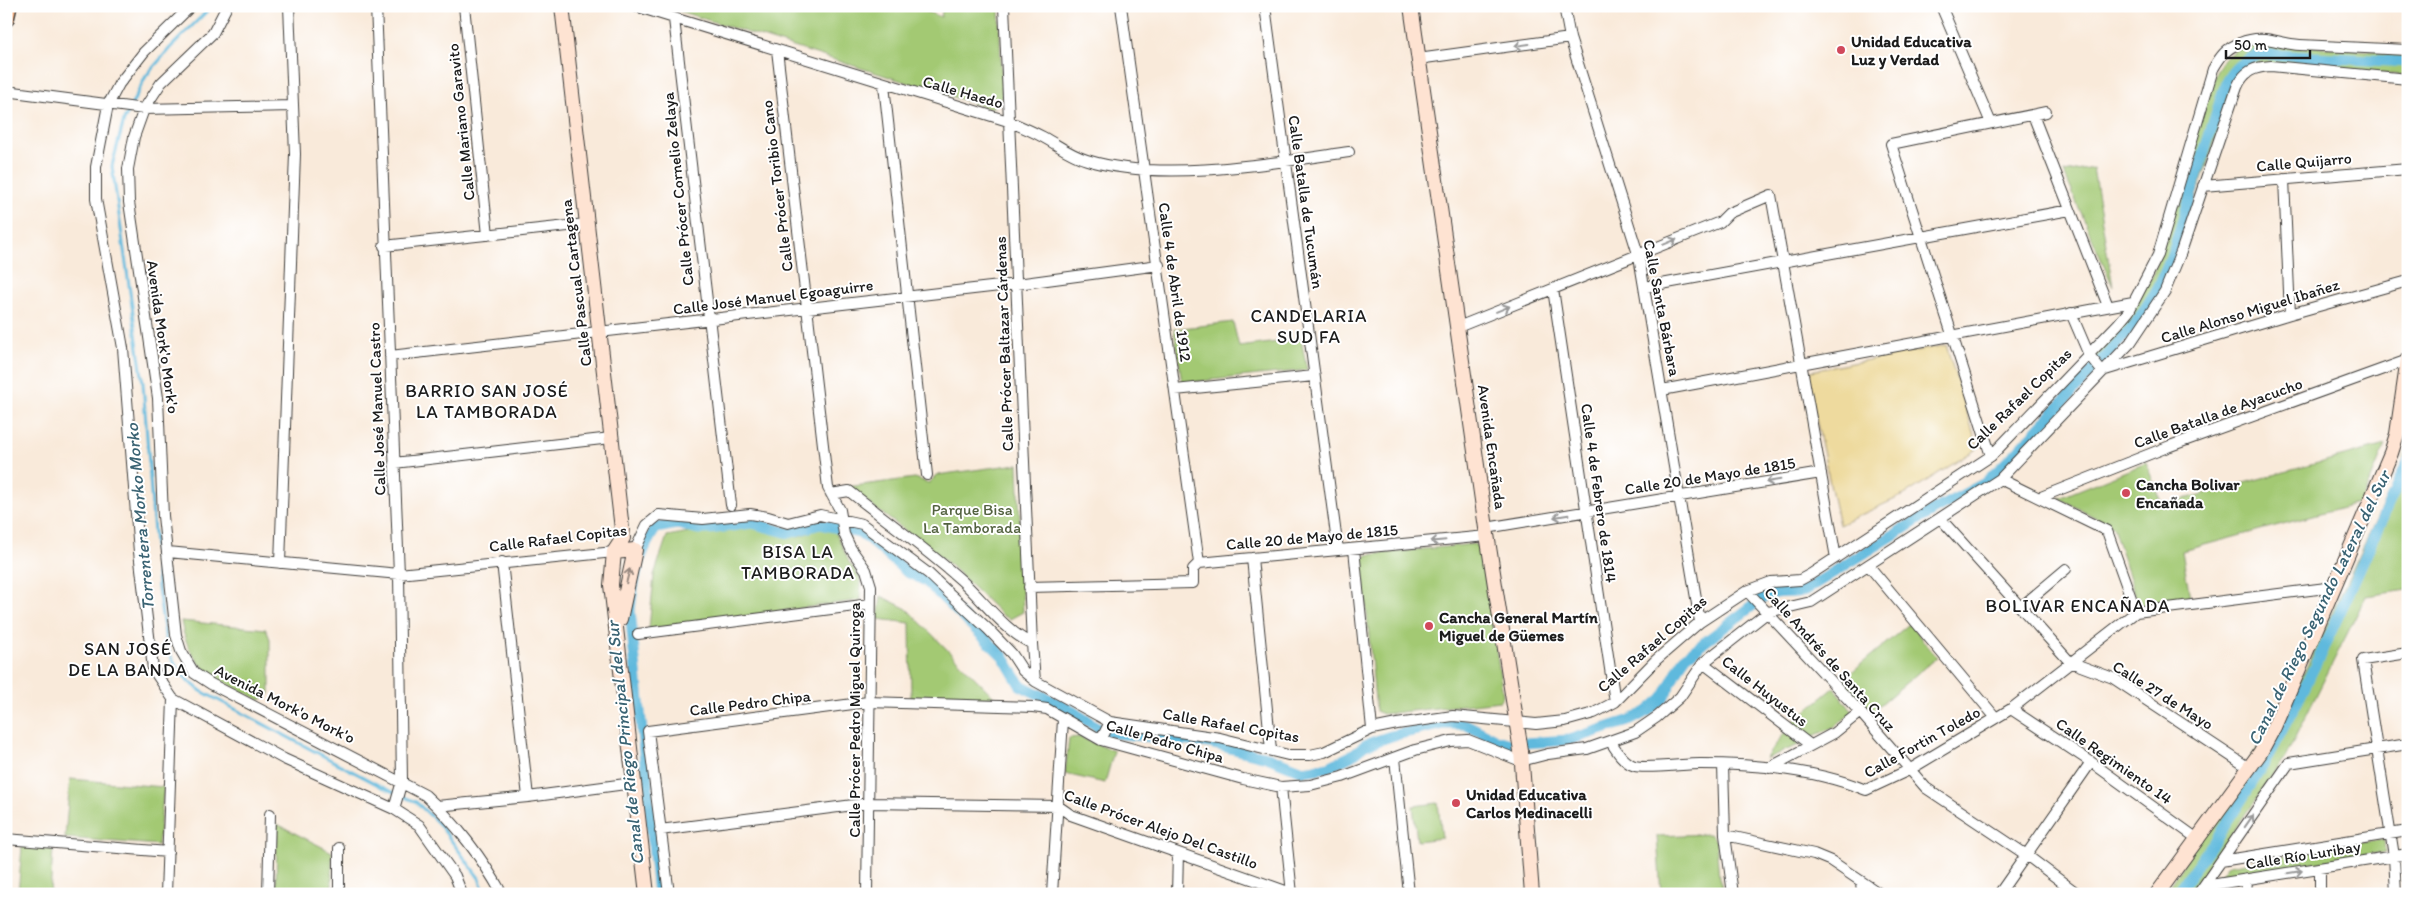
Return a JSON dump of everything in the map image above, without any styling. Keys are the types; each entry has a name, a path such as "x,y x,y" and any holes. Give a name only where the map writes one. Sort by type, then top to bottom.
{"main road":[{"path":"6,19 9,6"}],"street":[{"path":"191,6 144,52 119,84 108,105 96,167 96,199 123,348 148,635 154,669 173,700 284,759 395,804 419,824 454,876 462,894"},
{"name":"Avenida Mork'o Mork'o","path":"227,6 213,33 135,108 134,137 128,169 129,202 158,398 163,516 176,636 181,651 194,673 211,684 401,784 426,795 437,806 493,877 502,894"},
{"path":"280,562 295,154 289,6"},
{"name":"Calle José Manuel Castro","path":"376,6 384,246 399,574 401,784 395,804"},
{"name":"Calle Mariano Garavito","path":"464,6 488,235"},
{"name":"Calle Pascual Cartagena","path":"562,6 623,538 614,552 611,585 617,638"},
{"name":"Calle Haedo","path":"635,6 884,85 1008,121 1044,137 1065,151 1087,160 1144,171 1285,161 1349,152"},
{"name":"Calle Prócer Baltazar Cárdenas","path":"1004,6 1029,587 1035,681"},
{"name":"Calle 4 de Abril de 1912","path":"1121,6 1159,265 1199,563"},
{"name":"Calle Batalla de Tucumán","path":"1265,6 1338,550"},
{"name":"Avenida Encañada","path":"1411,6 1486,532 1517,726 1532,894"},
{"name":"Calle Santa Bárbara","path":"1564,6 1570,38 1638,254 1700,622"},
{"path":"1941,6 1991,123"},
{"name":"Calle Prócer Cornelio Zelaya","path":"674,19 731,505"},
{"path":"1418,59 1570,38"},
{"name":"Calle Rafael Copitas","path":"168,552 399,574 502,562 635,550 647,525 659,516 703,519 750,514 788,523 820,515 843,525 862,524 929,574 988,629 1012,654 1023,671 1035,681 1110,723 1220,738 1288,755 1310,756 1339,746 1372,729 1453,716 1517,726 1565,721 1594,713 1615,702 1656,660 1700,622 1771,582 1800,580 1990,456 2089,356 2118,324 2133,302 2158,255 2213,69 2222,54 2239,43 2258,39 2273,39 2297,45 2408,50"},
{"name":"Calle Prócer Toribio Cano","path":"777,50 828,488 843,525"},
{"path":"1521,756 1587,749 1635,732 1657,717 1680,697 1703,663 1766,610 1811,602 2000,479 2101,371 2131,342 2165,291 2241,77 2258,67 2271,66 2408,79"},
{"path":"884,85 927,475"},
{"path":"6,91 135,108 292,106"},
{"path":"1990,456 1954,336 1890,144 2046,112"},
{"path":"2033,115 2108,306"},
{"name":"Calle Quijarro","path":"2203,186 2408,169"},
{"path":"2284,179 2290,314"},
{"path":"1458,327 1720,222 1729,213 1771,194 1836,558"},
{"path":"1645,287 2070,210"},
{"path":"384,246 586,224"},
{"name":"Calle José Manuel Egoaguirre","path":"390,356 1017,284 1159,265"},
{"name":"Calle Alonso Miguel Ibañez","path":"2101,371 2408,280"},
{"name":"Calle 4 de Febrero de 1814","path":"1553,289 1615,702"},
{"path":"1662,390 2133,302"},
{"path":"2071,314 2089,356 2101,371"},
{"path":"2157,894 2249,768 2274,727 2393,447 2397,434 2408,359"},
{"name":"Calle Batalla de Ayacucho","path":"2041,497 2170,446 2408,359"},
{"path":"1175,390 1314,376"},
{"path":"394,463 611,438"},
{"name":"Calle 20 de Mayo de 1815","path":"1199,563 1354,549 1486,532 1587,512 1821,473"},
{"path":"2000,479 2041,497 2106,531 2136,612 2334,587"},
{"path":"831,494 849,492 922,545 962,581 1019,638 1032,644"},
{"name":"Calle 27 de Mayo","path":"1940,518 2070,662 2114,678 2249,768"},
{"name":"Calle Prócer Pedro Miguel Quiroga","path":"843,525 851,549 866,570 871,586 867,894"},
{"path":"1354,549 1372,729"},
{"path":"635,550 624,593 617,638 647,894"},
{"path":"1252,558 1271,750"},
{"path":"502,562 528,797"},
{"path":"1029,587 1194,583 1193,569 1199,563"},
{"path":"1869,566 1996,718"},
{"path":"2021,607 2066,569"},
{"name":"Calle Andrés de Santa Cruz","path":"1750,594 1860,712 1926,788 2025,854 2078,894"},
{"path":"638,634 870,604"},
{"name":"Calle Fortin Toledo","path":"1611,742 1619,755 1634,766 1723,765 1769,768 1833,778 1866,790 1909,770 2011,709 2136,612"},
{"path":"2396,894 2391,834 2363,660 2408,653"},
{"name":"Calle Huyustus","path":"1703,663 1809,744"},
{"path":"166,894 173,700"},
{"name":"Calle Pedro Chipa","path":"660,830 648,731 868,702 1047,709 1063,720 1102,739 1243,779 1281,787 1310,785 1342,778 1442,743 1468,740 1521,756"},
{"name":"Calle Regimiento 14","path":"2011,709 2091,762 2198,840"},
{"path":"1769,768 1809,744 1834,733 1860,712"},
{"path":"1052,894 1063,720"},
{"path":"1102,739 1110,723"},
{"path":"2201,890 2289,763 2408,744"},
{"path":"1395,758 1409,894"},
{"path":"1999,894 2025,854 2091,762"},
{"path":"1723,765 1725,835 1732,894"},
{"path":"437,806 528,797 633,783"},
{"path":"1281,787 1291,893"},
{"name":"Calle Prócer Alejo Del Castillo","path":"660,830 869,803 1058,806 1070,815 1291,893"},
{"path":"268,894 270,814"},
{"path":"660,830 668,894"},
{"name":"Calle Río Luribay","path":"2221,861 2408,832"},
{"path":"1725,835 1814,854 1831,861 1880,894"},
{"path":"6,839 168,852"},
{"path":"339,848 340,894"},
{"path":"1177,894 1178,853"},
{"name":"Calle Río Luribay","path":"2201,890 2246,880 2408,854"},
{"path":"2320,868 2320,894"},
{"path":"2246,880 2246,894"},
{"path":"1861,881 1862,894"}],"green space":[{"path":"663,6 913,6 941,17 943,6 999,6 1002,95 998,104 988,108"},
{"path":"2260,42 2408,54 2408,75 2247,68 2238,75 2177,251 2161,289 2128,339 2102,365 2094,355 2152,277 2216,71 2230,54"},
{"path":"2093,168 2113,287 2064,173"},
{"path":"1233,322 1239,347 1301,339 1307,370 1182,383 1174,329"},
{"path":"2385,445 2361,503 2182,551 2190,598 2139,606 2113,527 2059,498 2146,463 2162,505"},
{"path":"2408,445 2408,590 2366,596 2285,758 2189,894 2165,894 2299,683 2403,462"},
{"name":"Parque Bisa La Tamborada","path":"1018,464 1023,612 1010,619 1002,615 947,562 847,487 915,478 929,483 937,475"},
{"path":"754,525 791,536 802,535 817,529 835,531 849,562 860,578 861,600 649,629 654,575 667,536"},
{"name":"Cancha General Martín Miguel de Güemes","path":"1473,544 1481,547 1503,695 1500,701 1383,714 1376,711 1362,561 1367,555"},
{"path":"881,596 907,609 995,698 911,698 910,623 878,619"},
{"path":"181,621 266,629 270,639 270,694 260,700 208,672 191,652"},
{"path":"1909,624 1937,657 1869,714 1841,681"},
{"path":"1834,688 1853,712 1834,727 1811,737 1791,723"},
{"path":"1785,732 1801,744 1765,759"},
{"path":"1079,737 1114,751 1105,783 1065,774 1069,738"},
{"path":"70,779 164,787 158,845 65,838"},
{"path":"1438,803 1442,838 1417,841 1413,806"},
{"path":"277,824 332,852 332,894 276,894"},
{"path":"1710,834 1716,840 1719,878 1725,894 1661,894 1657,836"},
{"path":"2384,839 2385,852 2218,879 2228,865"},
{"path":"22,847 53,849 50,894 18,894"}],"sand":[{"path":"1946,345 1978,448 1906,494 1839,525 1806,372"}],"waterway":[{"name":"Torrentera Morko Morko","path":"212,6 170,48 146,76 124,120 112,166 143,383 158,588 166,643 172,659 185,678 201,691 382,787 416,802 439,824 479,878 485,894"},
{"name":"Canal de Riego Principal del Sur","path":"658,894 630,610 638,567 650,537 656,528 677,524 698,529 710,529 752,523 789,533 820,524 859,533 869,539 907,572 926,581 1003,656 1020,685 1069,709 1100,729 1114,733 1209,743 1267,757 1303,771 1329,767 1351,756 1365,745 1391,736 1444,724 1465,724 1496,740 1510,744 1569,740 1631,720 1648,711 1663,698 1684,658 1764,597 1774,593 1805,590 1932,511 1985,483 2017,452 2135,324 2158,288 2171,258 2226,82 2232,72 2240,65 2260,54 2408,62"},
{"name":"Canal de Riego Segundo Lateral del Sur","path":"2176,894 2231,816 2282,731 2320,655 2408,462"}],"place":[{"name":"Unidad Educativa Luz y Verdad","path":"1841,50"},
{"name":"Cancha Bolivar Encañada","path":"2126,493"},
{"name":"Cancha General Martín Miguel de Güemes","path":"1429,626"},
{"name":"Unidad Educativa Carlos Medinacelli","path":"1456,803"}],"district":[{"name":"CANDELARIA SUD FA","path":"1309,326"},
{"name":"BARRIO SAN JOSÉ LA TAMBORADA","path":"487,401"},
{"name":"BISA LA TAMBORADA","path":"798,562"},
{"name":"BOLIVAR ENCAÑADA","path":"2078,606"},
{"name":"SAN JOSÉ DE LA BANDA","path":"128,660"}]}
